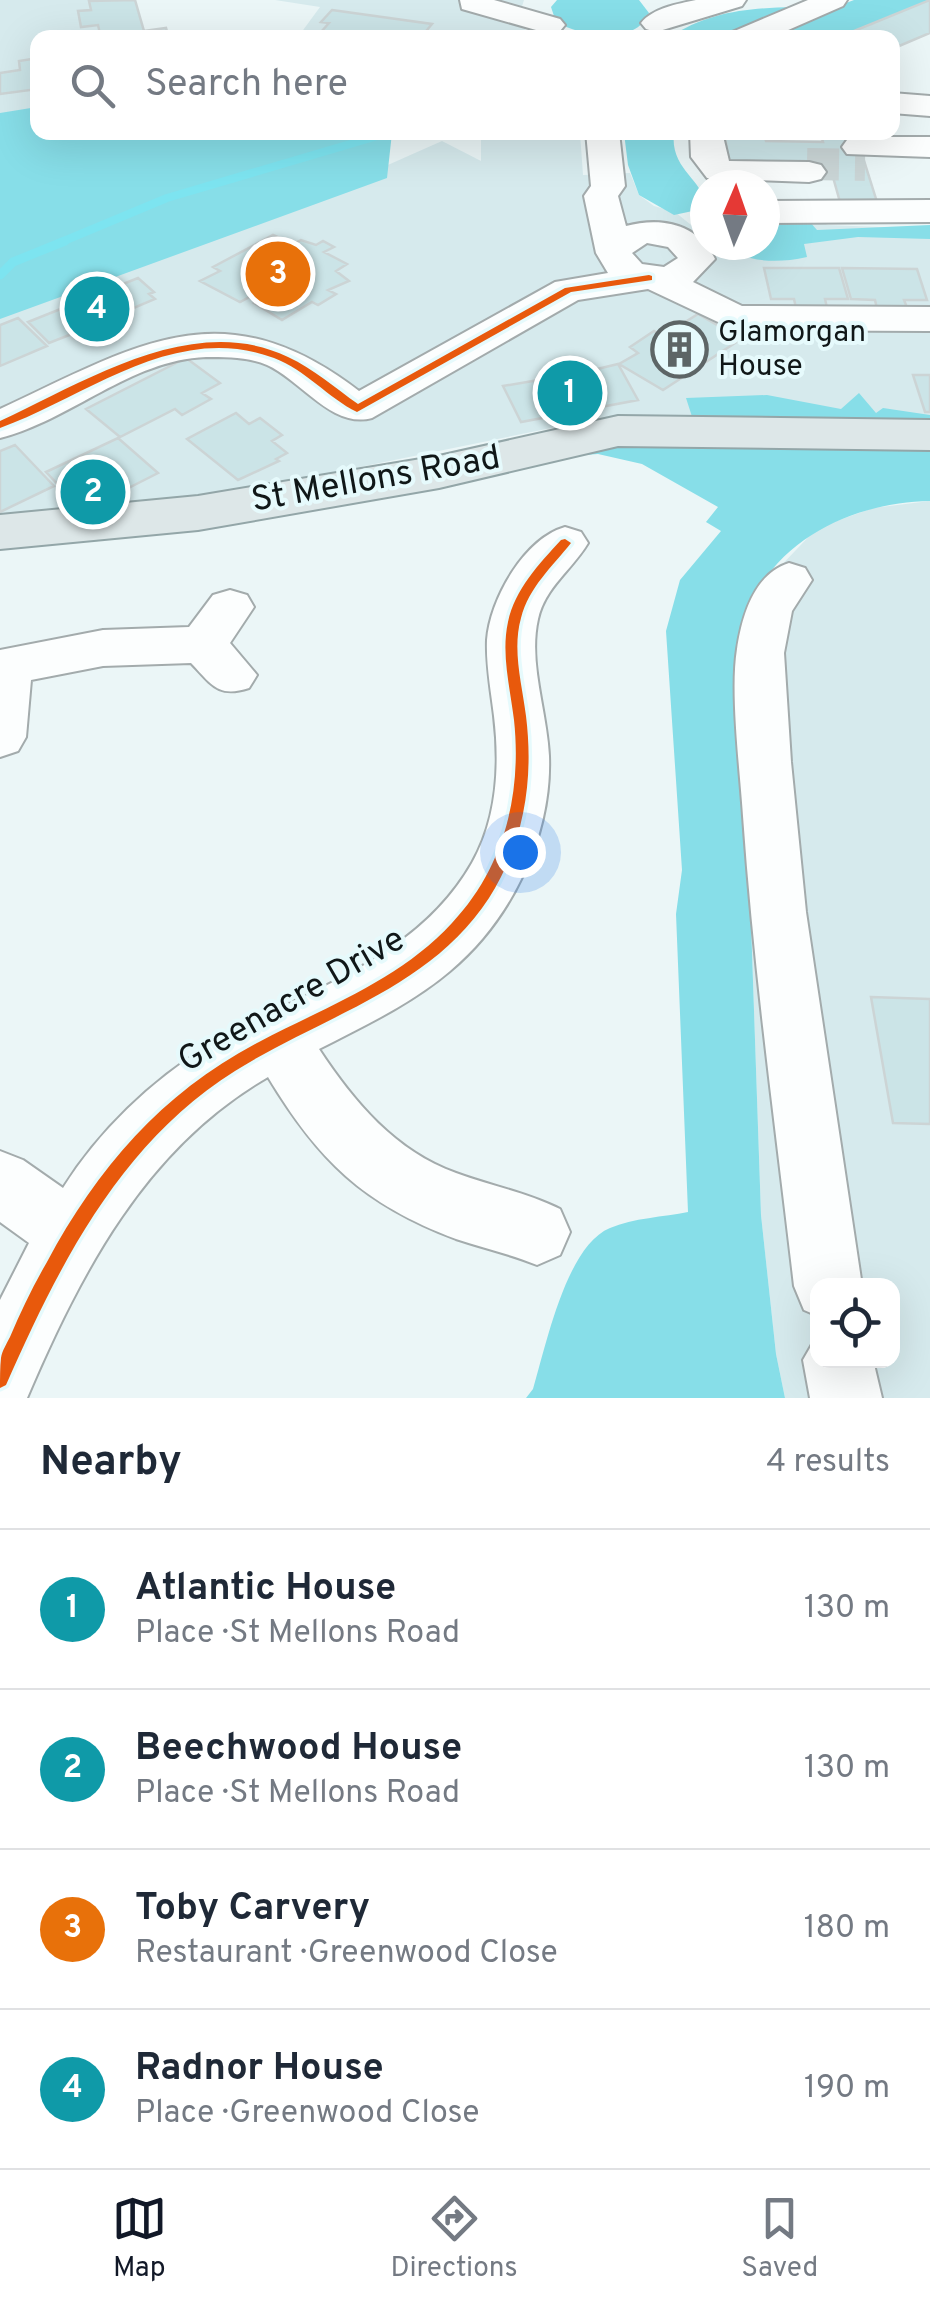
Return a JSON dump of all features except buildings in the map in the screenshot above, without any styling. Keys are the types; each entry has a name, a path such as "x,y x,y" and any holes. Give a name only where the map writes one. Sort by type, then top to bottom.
{"main road":[{"name":"St Mellons Road","path":"0,532 198,513 440,472 618,432 930,435"}],"street":[{"path":"459,1 508,0"},
{"path":"646,25 732,0"},
{"path":"761,30 834,0"},
{"path":"459,1 559,26"},
{"path":"829,180 922,138 900,110"},
{"path":"603,140 608,186 602,196 614,254 625,269 722,313 752,320 766,316 930,319"},
{"path":"683,140 687,162 695,170"},
{"path":"707,140 708,157 719,171 930,186"},
{"path":"829,180 930,196"},
{"path":"829,180 930,211"},
{"path":"608,186 663,233 690,243"},
{"path":"568,290 576,279 614,254 626,238 663,233 690,222"},
{"path":"0,425 154,355 208,343 253,349 282,358 341,417 568,290 686,273 697,260"},
{"path":"708,260 722,291 766,316"},
{"name":"Greenacre Drive","path":"0,1379 36,1294 70,1232 109,1176 171,1108 231,1065 392,982 430,957 460,926 499,866 512,834 523,780 510,640 514,616 537,552"},
{"path":"789,580 769,609 760,652 765,762 778,912 827,1278"},
{"path":"0,737 4,659 103,648 222,642"},
{"path":"278,1039 342,1136 373,1164 454,1206 510,1217 537,1232"},
{"path":"0,1183 70,1232"},
{"path":"840,1368 846,1398"}],"shaded area":[{"path":"0,0 135,0 144,30 30,30 30,113 0,119"},
{"path":"275,0 524,0 520,13 525,30 303,30 320,7"},
{"path":"557,0 639,0 649,13 632,30 576,30 556,22 551,7"},
{"path":"854,0 930,0 855,30 774,30"},
{"path":"793,7 745,30 681,30 728,13"},
{"path":"30,108 30,140 391,140 387,178 0,319 0,113"},
{"path":"481,140 580,140 583,175 630,173 639,195 654,206 675,212 690,224 690,260 780,260 780,233 803,214 828,225 930,229 930,422 699,418 566,425 232,493 0,521 0,300 354,180 442,141 481,161"},
{"path":"625,140 674,140 678,158 690,177 690,212 674,215 639,195 628,165"},
{"path":"803,214 817,230 930,225 930,239 858,237 804,244 807,257 780,260 780,216"},
{"path":"859,393 876,413 883,408 930,415 930,433 696,429 686,398 767,395 841,409"},
{"path":"605,438 930,440 930,501 868,510 813,534 768,574 752,600 741,630 761,1215 776,1354 785,1398 526,1398 533,1389 560,1299 581,1255 595,1238 619,1225 688,1212 676,914 682,870 666,631 680,580 721,531 706,522 718,507 642,464 598,454 515,460"},
{"path":"930,501 930,1398 785,1398 776,1354 761,1215 741,630 749,599 817,528 873,508"}],"waterway":[{"path":"59,243 167,198 364,140"},
{"path":"0,275 13,262 65,241"}],"tunnel":[{"path":"807,164 865,165"}],"cycle path":[{"path":"0,425 132,363 202,346 238,346 274,354 307,371 357,409 568,290 649,278"},
{"path":"0,1379 64,1246 90,1204 151,1129 187,1096 228,1067 399,976 458,927 482,896 508,845 521,790 523,752 511,642 514,619 539,571 565,543"}],"place":[{"name":"Toby Carvery","path":"278,274"},
{"name":"Radnor House","path":"97,309"},
{"name":"Glamorgan House","path":"679,350"},
{"name":"Atlantic House","path":"570,393"},
{"name":"Beechwood House","path":"93,492"}]}
